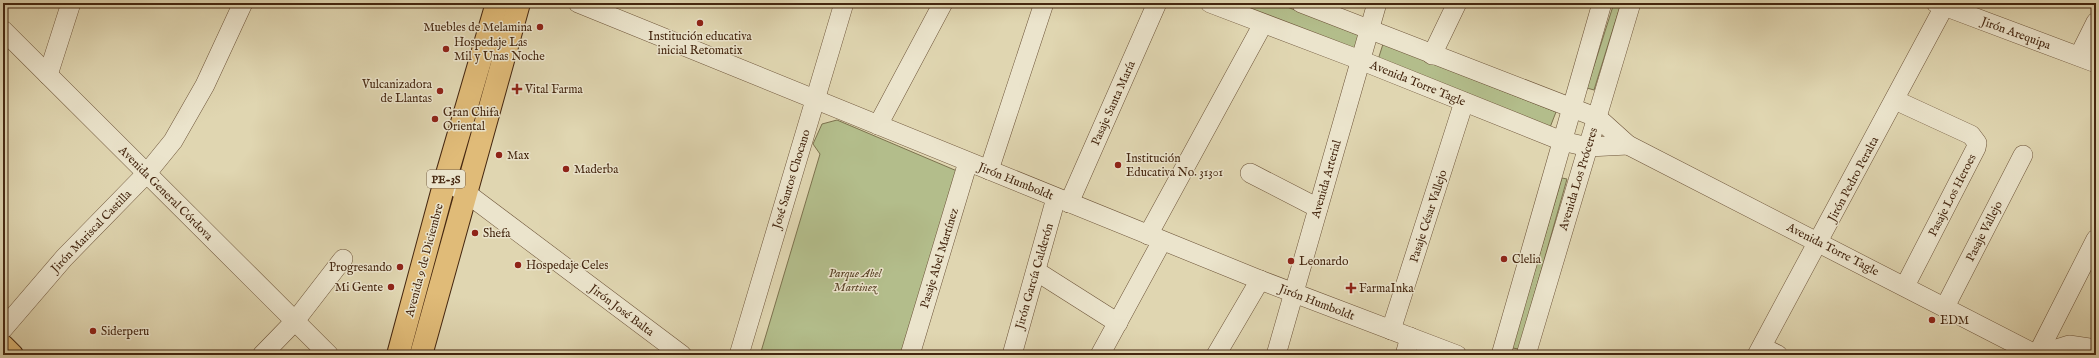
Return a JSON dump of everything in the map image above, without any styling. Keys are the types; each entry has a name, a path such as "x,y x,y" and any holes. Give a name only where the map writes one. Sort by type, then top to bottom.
{"main road":[{"name":"Avenida 9 de Diciembre","path":"398,355 445,182 498,3"},
{"name":"Avenida 9 de Diciembre","path":"421,355 465,192 519,3"},
{"path":"3,346 12,355"}],"street":[{"path":"48,75 71,3"},
{"name":"Jirón Mariscal Castilla","path":"3,330 64,258 146,173 173,141 201,92 244,3"},
{"name":"Jirón Humboldt","path":"578,3 1155,238 1391,330 1408,346 1457,355"},
{"name":"José Santos Chocano","path":"739,355 844,3"},
{"path":"878,125 944,3"},
{"path":"989,170 1044,3"},
{"name":"Pasaje Santa María","path":"1063,200 1157,3"},
{"name":"Avenida Torre Tagle","path":"1210,3 1360,60 1562,141 1588,147 1628,145"},
{"name":"Avenida Torre Tagle","path":"1301,3 1368,31 1598,118 1628,145 1820,242 2037,355"},
{"name":"Avenida Arterial","path":"1276,355 1377,3"},
{"path":"1432,55 1458,3"},
{"name":"Avenida Los Próceres","path":"1501,355 1602,3"},
{"name":"Avenida Los Próceres","path":"1526,355 1598,118 1631,3"},
{"name":"Jirón Arequipa","path":"1942,4 2087,60"},
{"name":"Jirón Pedro Peralta","path":"1766,352 1820,242 1895,100 1942,4"},
{"path":"2087,60 2096,22"},
{"path":"1100,355 1118,323 1155,238 1263,24"},
{"name":"Avenida General Córdova","path":"3,30 329,355"},
{"name":"Pasaje Los Heroes","path":"1895,100 1971,135 1977,143 1976,148 1905,286"},
{"name":"Pasaje César Vallejo","path":"1391,330 1464,102"},
{"name":"Pasaje Vallejo","path":"1945,307 2023,155"},
{"name":"Pasaje Abel Martínez","path":"910,355 968,162"},
{"path":"1250,173 1318,208"},
{"name":"Jirón José Balta","path":"445,182 465,192 682,355"},
{"name":"Jirón García Calderón","path":"1012,355 1036,271 1063,200"},
{"path":"2037,355 2096,239"},
{"path":"262,355 295,321 343,259"},
{"path":"1036,271 1118,323"},
{"path":"1216,355 1260,280"},
{"path":"2037,355 2070,345 2096,349"}],"green space":[{"path":"1224,3 1277,3 1361,36 1354,54"},
{"path":"1614,3 1621,3 1594,90 1587,88"},
{"path":"1383,44 1556,112 1549,130 1377,63"},
{"name":"Parque Abel Martinez","path":"837,120 957,171 906,355 760,355 820,154 813,144 822,124"},
{"path":"1562,178 1567,179 1519,349 1512,348"}],"place":[{"name":"Institución educativa inicial Retomatix","path":"700,23"},
{"name":"Muebles de Melamina","path":"540,27"},
{"name":"Hospedaje Las Mil y Unas Noche","path":"446,49"},
{"name":"Vital Farma","path":"517,89"},
{"name":"Vulcanizadora de Llantas","path":"440,91"},
{"name":"Gran Chifa Oriental","path":"435,119"},
{"name":"Max","path":"499,155"},
{"name":"Institución Educativa No. 31301","path":"1118,165"},
{"name":"Maderba","path":"566,169"},
{"name":"Shefa","path":"475,233"},
{"name":"Clelia","path":"1504,259"},
{"name":"Leonardo","path":"1291,261"},
{"name":"Hospedaje Celes","path":"518,265"},
{"name":"Progresando","path":"400,267"},
{"name":"Mi Gente","path":"391,287"},
{"name":"FarmaInka","path":"1351,288"},
{"name":"EDM","path":"1932,320"},
{"name":"Siderperu","path":"93,331"}]}
